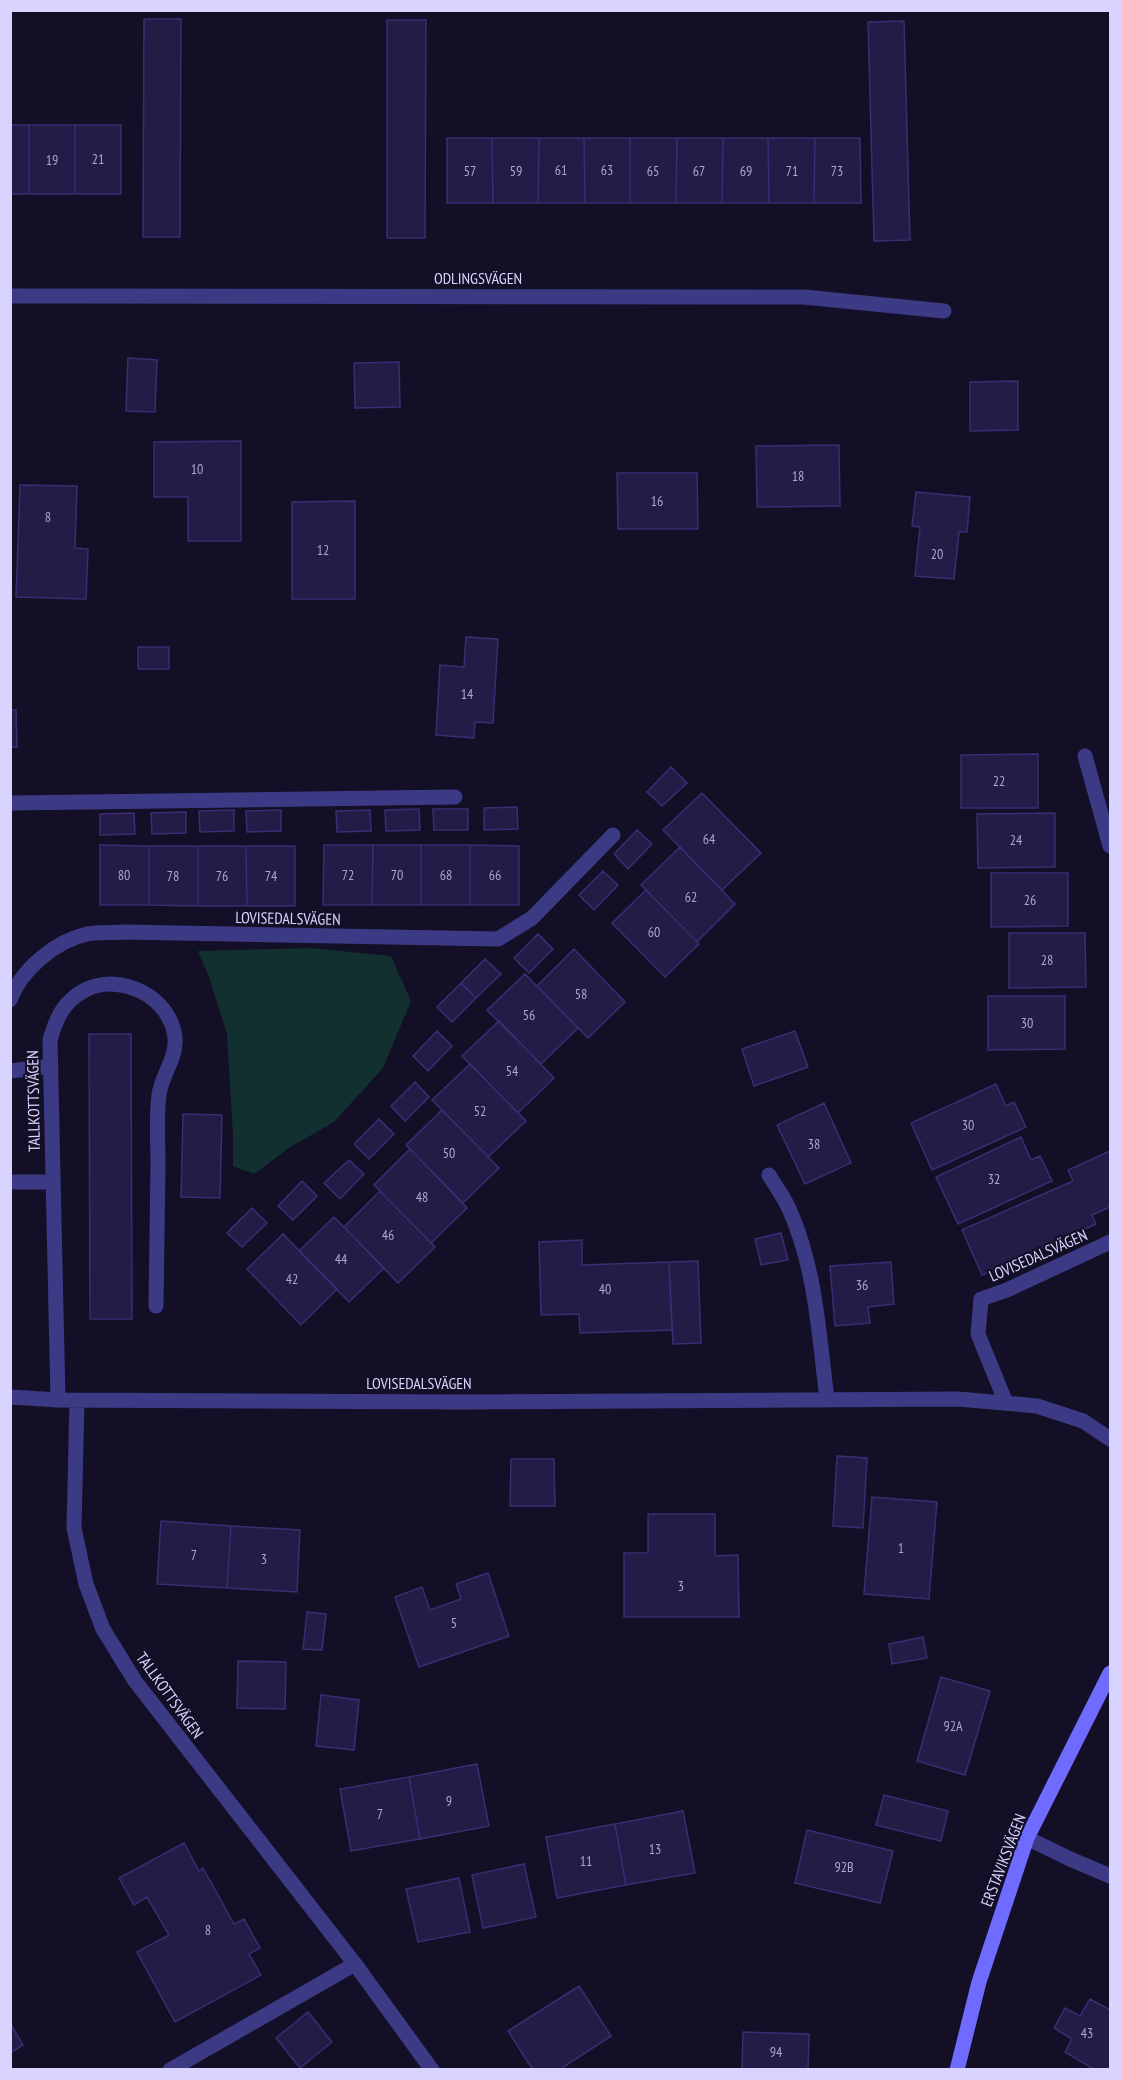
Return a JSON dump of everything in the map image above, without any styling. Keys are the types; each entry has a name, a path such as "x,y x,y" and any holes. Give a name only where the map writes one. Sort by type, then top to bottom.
{"street":[{"name":"ODLINGSVÄGEN","path":"10,296 804,297 944,311"},
{"path":"1085,756 1110,846"},
{"path":"10,803 454,797"},
{"name":"LOVISEDALSVÄGEN","path":"12,992 35,964 64,942 88,934 125,932 498,939 532,918 613,835"},
{"name":"TALLKOTTSVÄGEN","path":"58,1400 50,1040 57,1015 75,995 92,987 116,983 135,987 160,1004 170,1022 175,1039 172,1059 159,1093 156,1306"},
{"path":"10,1071 51,1066"},
{"path":"769,1175 790,1210 813,1288 827,1399"},
{"path":"10,1182 53,1182"},
{"name":"LOVISEDALSVÄGEN","path":"1006,1403 978,1334 981,1299 1006,1290 1110,1242"},
{"name":"LOVISEDALSVÄGEN","path":"10,1397 58,1400 464,1402 958,1399 1037,1406 1083,1421 1110,1439"},
{"name":"TALLKOTTSVÄGEN","path":"77,1400 74,1528 86,1584 103,1629 135,1681 355,1964 432,2070"},
{"name":"ERSTAVIKSVÄGEN","path":"957,2070 979,1982 1027,1838 1110,1673"},
{"path":"1027,1838 1110,1876"},
{"path":"170,2070 355,1964"}],"green space":[{"path":"311,948 391,956 411,1001 383,1068 334,1122 289,1148 254,1174 233,1166 227,1034 209,977 198,951"}],"building":[{"path":"144,19 181,19 180,237 143,237"},
{"path":"387,20 426,20 425,238 387,238"},
{"path":"904,21 910,240 874,241 868,22"},
{"path":"10,125 29,125 29,194 10,194"},
{"path":"29,125 75,125 75,194 29,194"},
{"path":"75,125 121,125 121,194 75,194"},
{"path":"447,138 492,138 493,203 447,203"},
{"path":"492,138 539,138 538,203 493,203"},
{"path":"539,138 584,138 585,203 538,203"},
{"path":"584,138 630,138 630,203 585,203"},
{"path":"630,138 677,138 676,203 630,203"},
{"path":"677,138 723,138 722,203 676,203"},
{"path":"723,138 768,138 769,203 722,203"},
{"path":"768,138 815,138 814,203 769,203"},
{"path":"815,138 860,138 861,203 814,203"},
{"path":"128,358 157,360 155,412 126,411"},
{"path":"399,362 400,407 355,408 354,363"},
{"path":"1018,381 1018,430 970,431 970,382"},
{"path":"241,441 241,541 188,541 188,497 154,497 154,442"},
{"path":"839,445 840,506 757,507 756,446"},
{"path":"617,473 697,473 698,529 618,529"},
{"path":"20,485 77,486 75,548 88,549 86,599 16,597"},
{"path":"916,492 970,497 967,532 959,532 954,579 915,576 920,527 912,526"},
{"path":"355,501 355,599 292,599 292,502"},
{"path":"466,637 498,639 493,723 475,722 474,738 436,735 440,665 464,667"},
{"path":"138,647 169,647 169,669 138,669"},
{"path":"10,710 16,710 17,747 10,747"},
{"path":"1038,754 1038,808 961,808 961,755"},
{"path":"671,767 687,783 662,806 647,792"},
{"path":"702,793 761,853 722,890 663,830"},
{"path":"517,807 518,829 484,830 484,808"},
{"path":"419,809 420,830 386,831 385,810"},
{"path":"433,809 468,809 468,830 434,830"},
{"path":"234,810 234,831 200,832 199,811"},
{"path":"281,810 281,831 247,832 246,811"},
{"path":"370,810 371,831 337,832 336,811"},
{"path":"186,812 186,833 152,834 151,813"},
{"path":"134,813 135,834 100,835 100,814"},
{"path":"1055,813 1055,867 978,868 977,814"},
{"path":"637,830 652,844 628,869 614,854"},
{"path":"100,845 149,846 149,905 100,905"},
{"path":"324,845 373,845 372,905 323,905"},
{"path":"373,845 421,845 421,905 372,905"},
{"path":"421,845 470,845 470,905 421,905"},
{"path":"470,845 519,846 519,905 470,905"},
{"path":"149,846 198,846 198,906 149,905"},
{"path":"198,846 246,846 247,906 198,906"},
{"path":"246,846 295,846 295,906 247,906"},
{"path":"680,847 735,904 697,942 641,885"},
{"path":"603,871 618,885 594,910 579,895"},
{"path":"991,873 1068,873 1068,926 991,927"},
{"path":"646,890 699,944 665,977 612,923"},
{"path":"1009,933 1085,933 1086,987 1009,988"},
{"path":"538,934 553,949 529,973 514,958"},
{"path":"574,949 625,1002 588,1038 537,986"},
{"path":"485,959 501,974 476,998 461,983"},
{"path":"525,974 578,1028 541,1064 487,1010"},
{"path":"461,983 476,998 452,1022 437,1007"},
{"path":"988,996 1065,996 1065,1049 988,1050"},
{"path":"499,1021 554,1078 518,1113 462,1056"},
{"path":"437,1031 452,1046 428,1071 413,1056"},
{"path":"795,1031 808,1067 754,1086 742,1049"},
{"path":"89,1034 131,1034 132,1319 90,1319"},
{"path":"470,1064 526,1121 488,1157 432,1100"},
{"path":"415,1082 429,1097 405,1121 391,1106"},
{"path":"996,1084 1006,1106 1014,1102 1026,1127 932,1170 911,1123"},
{"path":"824,1103 851,1163 805,1184 777,1125"},
{"path":"442,1110 499,1168 463,1203 406,1145"},
{"path":"183,1114 222,1115 220,1198 181,1197"},
{"path":"379,1119 394,1134 369,1159 354,1144"},
{"path":"1021,1137 1031,1160 1040,1156 1052,1181 958,1224 936,1177"},
{"path":"410,1149 467,1208 431,1243 374,1185"},
{"path":"1110,1151 1110,1207 1092,1215 1096,1224 982,1275 962,1230 1073,1181 1068,1170"},
{"path":"349,1160 364,1174 340,1199 324,1183"},
{"path":"302,1181 317,1196 293,1220 278,1206"},
{"path":"380,1191 435,1247 398,1283 344,1227"},
{"path":"252,1208 267,1223 242,1247 227,1233"},
{"path":"334,1217 384,1268 349,1302 299,1251"},
{"path":"781,1233 788,1260 761,1265 755,1239"},
{"path":"283,1234 337,1289 301,1325 247,1269"},
{"path":"582,1240 582,1265 669,1262 672,1330 580,1333 579,1314 541,1315 539,1242"},
{"path":"698,1261 701,1343 673,1344 669,1262"},
{"path":"891,1262 894,1304 868,1307 870,1323 835,1326 830,1266"},
{"path":"837,1456 867,1458 863,1528 833,1526"},
{"path":"511,1459 554,1459 555,1506 510,1506"},
{"path":"872,1497 937,1502 929,1599 864,1594"},
{"path":"648,1514 715,1514 715,1556 738,1555 739,1617 624,1617 624,1553 648,1553"},
{"path":"161,1521 231,1526 227,1588 157,1584"},
{"path":"231,1526 300,1530 297,1592 227,1588"},
{"path":"488,1573 509,1636 419,1667 395,1597 422,1587 430,1610 461,1599 456,1584"},
{"path":"307,1612 326,1614 322,1650 303,1649"},
{"path":"923,1637 927,1658 892,1664 889,1644"},
{"path":"238,1661 286,1662 285,1709 237,1708"},
{"path":"941,1677 990,1691 965,1775 917,1761"},
{"path":"321,1695 359,1700 354,1750 316,1746"},
{"path":"477,1764 489,1826 420,1839 409,1777"},
{"path":"409,1777 420,1839 351,1851 340,1789"},
{"path":"884,1795 948,1811 941,1841 876,1825"},
{"path":"683,1811 695,1873 626,1885 615,1824"},
{"path":"615,1824 626,1885 557,1898 546,1837"},
{"path":"807,1830 893,1851 880,1903 795,1883"},
{"path":"184,1843 199,1871 203,1868 234,1924 244,1919 260,1948 249,1954 261,1975 175,2022 137,1952 169,1935 147,1897 134,1905 119,1878"},
{"path":"524,1864 536,1917 483,1928 472,1875"},
{"path":"459,1878 470,1932 418,1942 406,1889"},
{"path":"579,1986 611,2036 559,2070 533,2070 508,2031"},
{"path":"1090,1999 1110,2010 1110,2070 1095,2070 1065,2052 1072,2039 1054,2028 1065,2008 1080,2016"},
{"path":"308,2012 332,2042 300,2068 276,2038"},
{"path":"10,2023 23,2045 10,2053"},
{"path":"743,2032 809,2034 808,2070 742,2070"}]}
